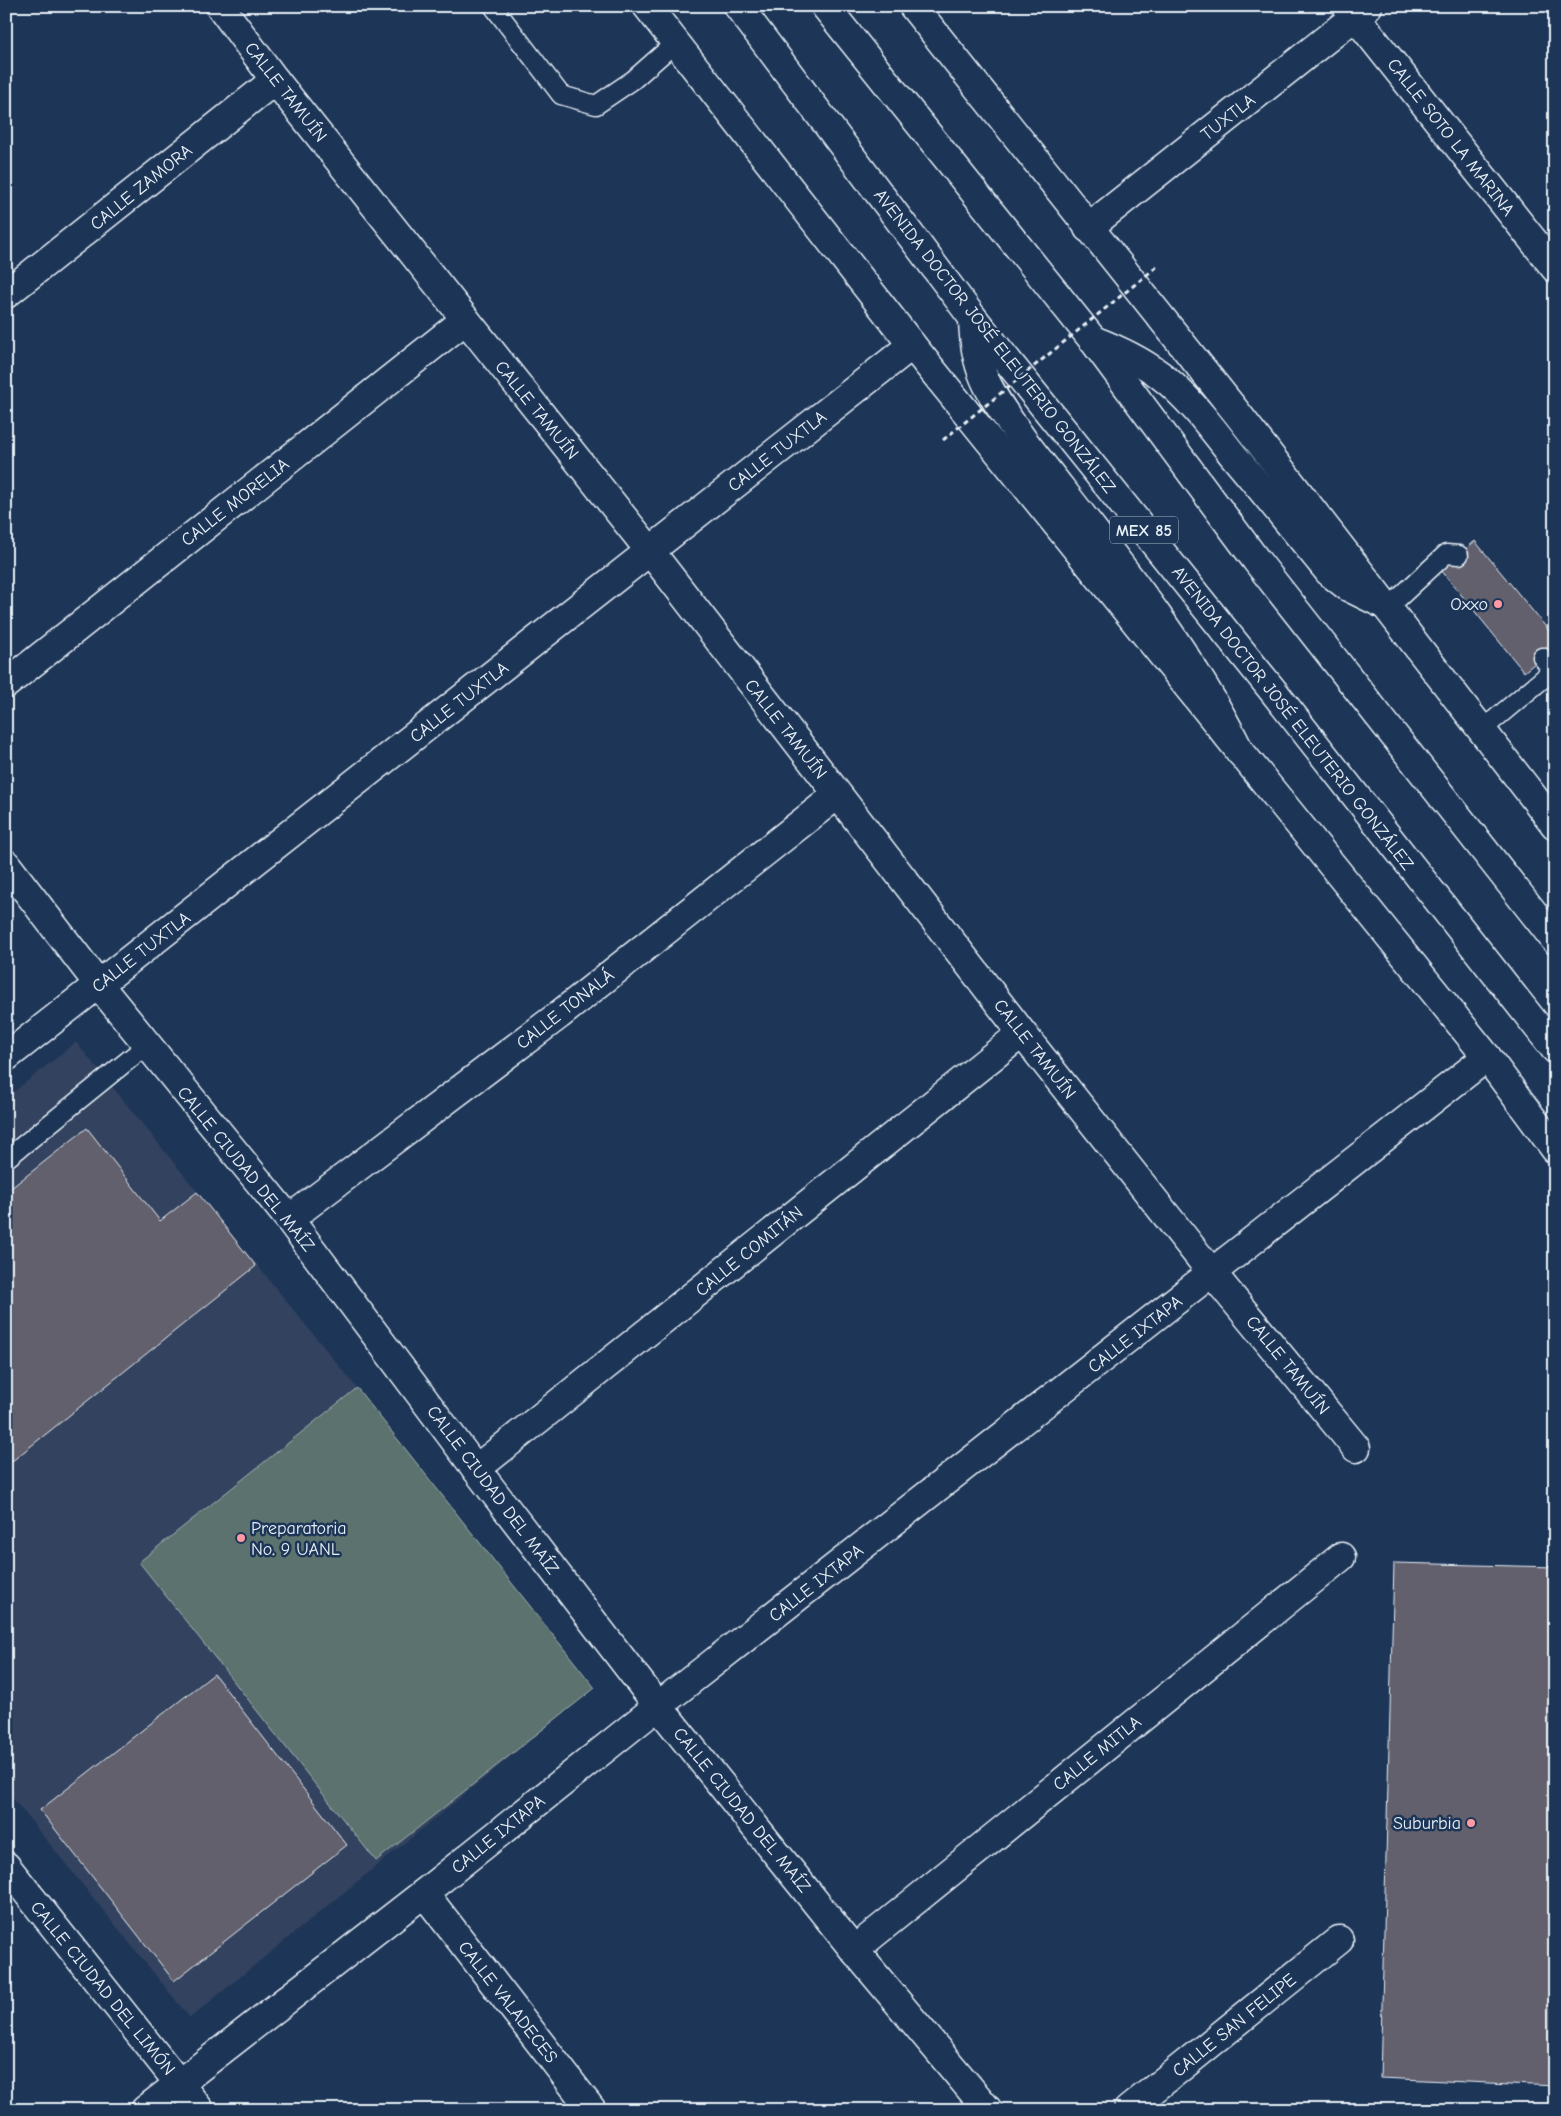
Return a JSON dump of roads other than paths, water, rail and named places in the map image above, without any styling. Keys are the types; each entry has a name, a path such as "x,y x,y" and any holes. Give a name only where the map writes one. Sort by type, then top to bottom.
{"main road":[{"name":"CALLE TAMUÍN","path":"220,6 275,80 464,320 650,551 1022,1033 1212,1273 1356,1448"},
{"path":"646,6 912,346 1487,1057 1555,1149"},
{"name":"AVENIDA DOCTOR JOSÉ ELEUTERIO GONZÁLEZ","path":"738,6 972,318 1274,692 1555,1050"},
{"path":"825,6 1093,340 1256,560 1555,940"},
{"path":"913,6 1237,413 1483,729 1555,825"},
{"name":"TUXTLA","path":"1088,228 1357,10"},
{"name":"CALLE SOTO LA MARINA","path":"1357,10 1550,251"},
{"name":"CALLE ZAMORA","path":"6,294 275,80"},
{"path":"972,318 976,358 988,388 1023,440 1177,643 1220,710 1240,752"},
{"name":"CALLE MORELIA","path":"6,684 464,320"},
{"path":"1093,340 1115,348 1162,376 1217,435 1329,572 1348,587 1388,607"},
{"name":"CALLE TUXTLA","path":"6,1057 912,346"},
{"name":"CALLE TONALÁ","path":"289,1220 559,1015 837,795"},
{"name":"CALLE CIUDAD DEL MAÍZ","path":"6,864 99,985 289,1220 476,1469 658,1706 854,1950 988,2110"},
{"name":"CALLE COMITÁN","path":"476,1469 1022,1033"},
{"name":"CALLE IXTAPA","path":"145,2110 424,1893 658,1706 1487,1057"},
{"name":"CALLE MITLA","path":"854,1950 1341,1557"},
{"name":"CALLE CIUDAD DEL LIMÓN","path":"6,1866 200,2110"},
{"name":"CALLE VALADECES","path":"424,1893 592,2110"},
{"name":"CALLE SAN FELIPE","path":"1128,2110 1339,1940"}],"lane":[{"path":"493,6 561,95 596,105 633,80 675,43"},
{"path":"1388,607 1436,561 1446,554 1459,555"},
{"path":"1483,729 1544,678 1549,671 1548,665 1542,657"},
{"path":"6,1159 147,1045"}],"place":[{"name":"Oxxo","path":"1498,604"},
{"name":"Preparatoria No. 9 UANL","path":"241,1538"},
{"name":"Suburbia","path":"1471,1823"}]}
